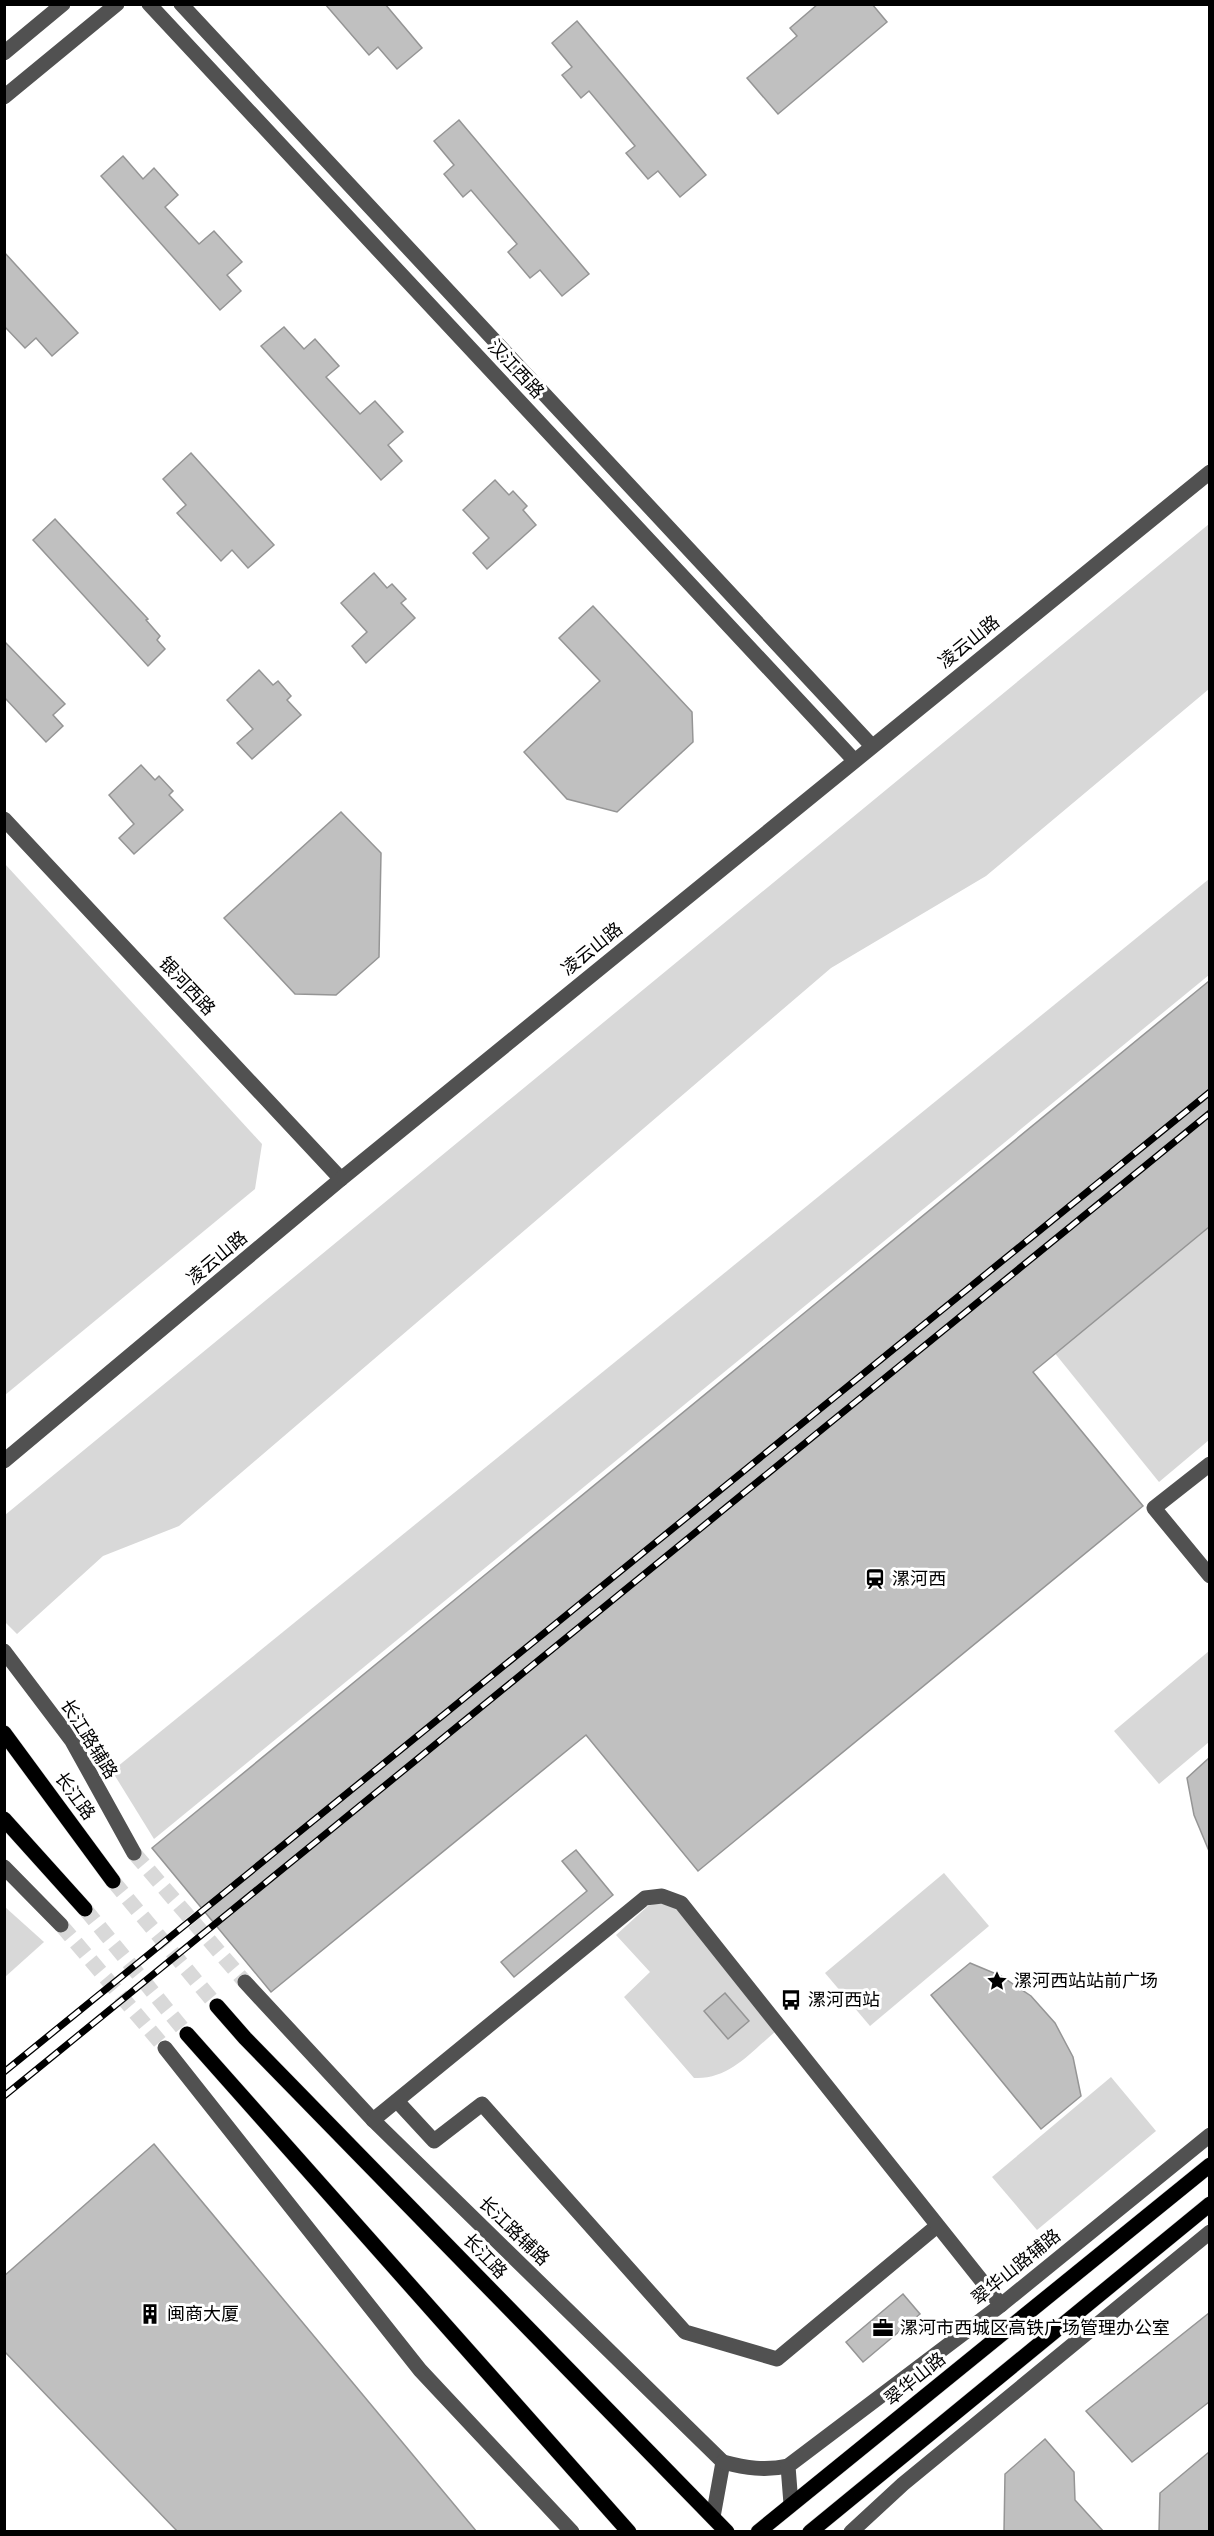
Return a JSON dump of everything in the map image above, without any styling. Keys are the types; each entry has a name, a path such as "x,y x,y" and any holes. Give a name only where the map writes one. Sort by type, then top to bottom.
{"main road":[{"name":"长江路","path":"4,1733 113,1881"},
{"path":"4,1819 85,1909"},
{"name":"长江路","path":"217,2006 245,2038 727,2532"},
{"path":"187,2034 629,2532"},
{"name":"翠华山路","path":"758,2532 1209,2165"},
{"path":"810,2531 1209,2204"}],"street":[{"path":"4,53 63,4"},
{"path":"4,97 117,4"},
{"name":"汉江西路","path":"149,4 854,760"},
{"name":"汉江西路","path":"181,4 872,746"},
{"name":"凌云山路","path":"4,1461 341,1179 1209,472"},
{"name":"银河西路","path":"4,819 341,1179"},
{"path":"1209,1464 1154,1508 1209,1576"},
{"name":"长江路辅路","path":"4,1651 72,1741 134,1853"},
{"path":"4,1867 61,1925"},
{"path":"373,2120 645,1898 662,1896 681,1903 1001,2305"},
{"name":"长江路辅路","path":"245,1982 373,2120 723,2462"},
{"path":"165,2048 420,2370 572,2532"},
{"path":"397,2101 434,2141 482,2104 685,2332 777,2359 937,2226"},
{"name":"翠华山路辅路","path":"788,2466 1001,2305 1209,2135"},
{"path":"851,2532 903,2484 1209,2232"},
{"path":"713,2517 723,2462 751,2469 788,2466 791,2504"},
{"path":"810,2531 818,2532"}],"shaded area":[{"path":"1209,524 1209,689 986,876 831,968 179,1526 103,1556 17,1634 5,1622 5,1515"},
{"path":"5,864 262,1144 255,1189 5,1395"},
{"path":"1209,879 1209,975 154,1839 112,1771"},
{"path":"1209,1218 1209,1440 1159,1482 1049,1346"},
{"path":"1209,1651 1209,1742 1159,1784 1114,1731"},
{"path":"944,1873 989,1926 870,2026 825,1973"},
{"path":"659,1902 674,1906 776,2031 729,2070 707,2077 694,2078 624,1997 650,1972 616,1935 648,1906"},
{"path":"5,1907 44,1942 5,1977"},
{"path":"1111,2077 1156,2131 1037,2230 992,2177"}],"building":[{"path":"325,4 385,4 422,48 397,69 378,47 369,55"},
{"path":"818,4 872,4 887,22 778,114 747,78 797,36 790,28"},
{"path":"577,21 706,175 680,197 658,171 648,179 626,153 635,146 589,91 581,98 562,75 572,67 552,43"},
{"path":"459,120 589,274 562,296 540,270 530,278 508,252 517,244 471,190 463,197 444,174 454,165 434,141"},
{"path":"123,156 143,179 154,168 178,195 165,207 199,244 214,231 242,262 227,275 241,291 220,310 101,176"},
{"path":"4,252 78,333 52,356 36,338 25,348 4,326"},
{"path":"284,327 304,349 315,339 339,366 326,377 360,414 375,401 403,432 388,445 402,461 381,480 261,346"},
{"path":"191,453 274,545 248,568 232,550 221,561 177,513 186,505 163,479"},
{"path":"495,480 509,495 513,491 527,506 523,510 536,525 487,569 473,553 489,538 463,510"},
{"path":"55,519 148,619 146,620 160,636 157,640 165,649 148,666 33,540"},
{"path":"374,573 387,588 392,584 406,599 401,603 415,618 366,663 352,646 367,632 341,603"},
{"path":"593,606 692,712 693,742 617,812 567,799 524,752 600,681 559,638"},
{"path":"4,641 65,704 53,715 63,726 46,742 4,697"},
{"path":"259,670 273,685 278,681 291,696 287,700 301,715 252,759 237,743 253,729 227,700"},
{"path":"141,765 155,780 159,776 173,791 169,795 183,810 134,854 119,838 134,824 109,795"},
{"path":"341,812 381,853 379,957 336,995 295,994 224,918"},
{"name":"漯河西","path":"1209,981 1209,1227 1033,1372 1143,1506 698,1871 586,1735 271,1992 152,1848"},
{"path":"1209,1758 1209,1851 1194,1815 1187,1778"},
{"path":"576,1850 613,1895 514,1977 501,1962 587,1891 562,1861"},
{"path":"970,1963 1001,1976 1031,1996 1055,2023 1073,2057 1081,2096 1041,2129 931,1995"},
{"path":"725,1993 749,2021 728,2039 704,2011"},
{"name":"闽商大厦","path":"154,2144 477,2532 178,2532 4,2351 4,2276"},
{"name":"漯河市西城区高铁广场管理办公室","path":"903,2294 920,2314 863,2362 846,2342"},
{"path":"1209,2313 1209,2402 1132,2462 1086,2411"},
{"path":"1045,2439 1074,2472 1075,2500 1104,2532 1004,2532 1005,2474"},
{"path":"1209,2452 1209,2532 1159,2532 1160,2493"}],"tunnel":[{"path":"134,1853 245,1982"},
{"path":"113,1881 217,2006"},
{"path":"85,1909 187,2034"},
{"path":"61,1925 165,2048"}],"railway":[{"path":"4,2072 1210,1092"},
{"path":"4,2096 1210,1113"}],"place":[{"name":"漯河西","path":"875,1579"},
{"name":"漯河西站站前广场","path":"997,1981"},
{"name":"漯河西站","path":"791,2000"},
{"name":"闽商大厦","path":"150,2314"},
{"name":"漯河市西城区高铁广场管理办公室","path":"883,2328"}]}
